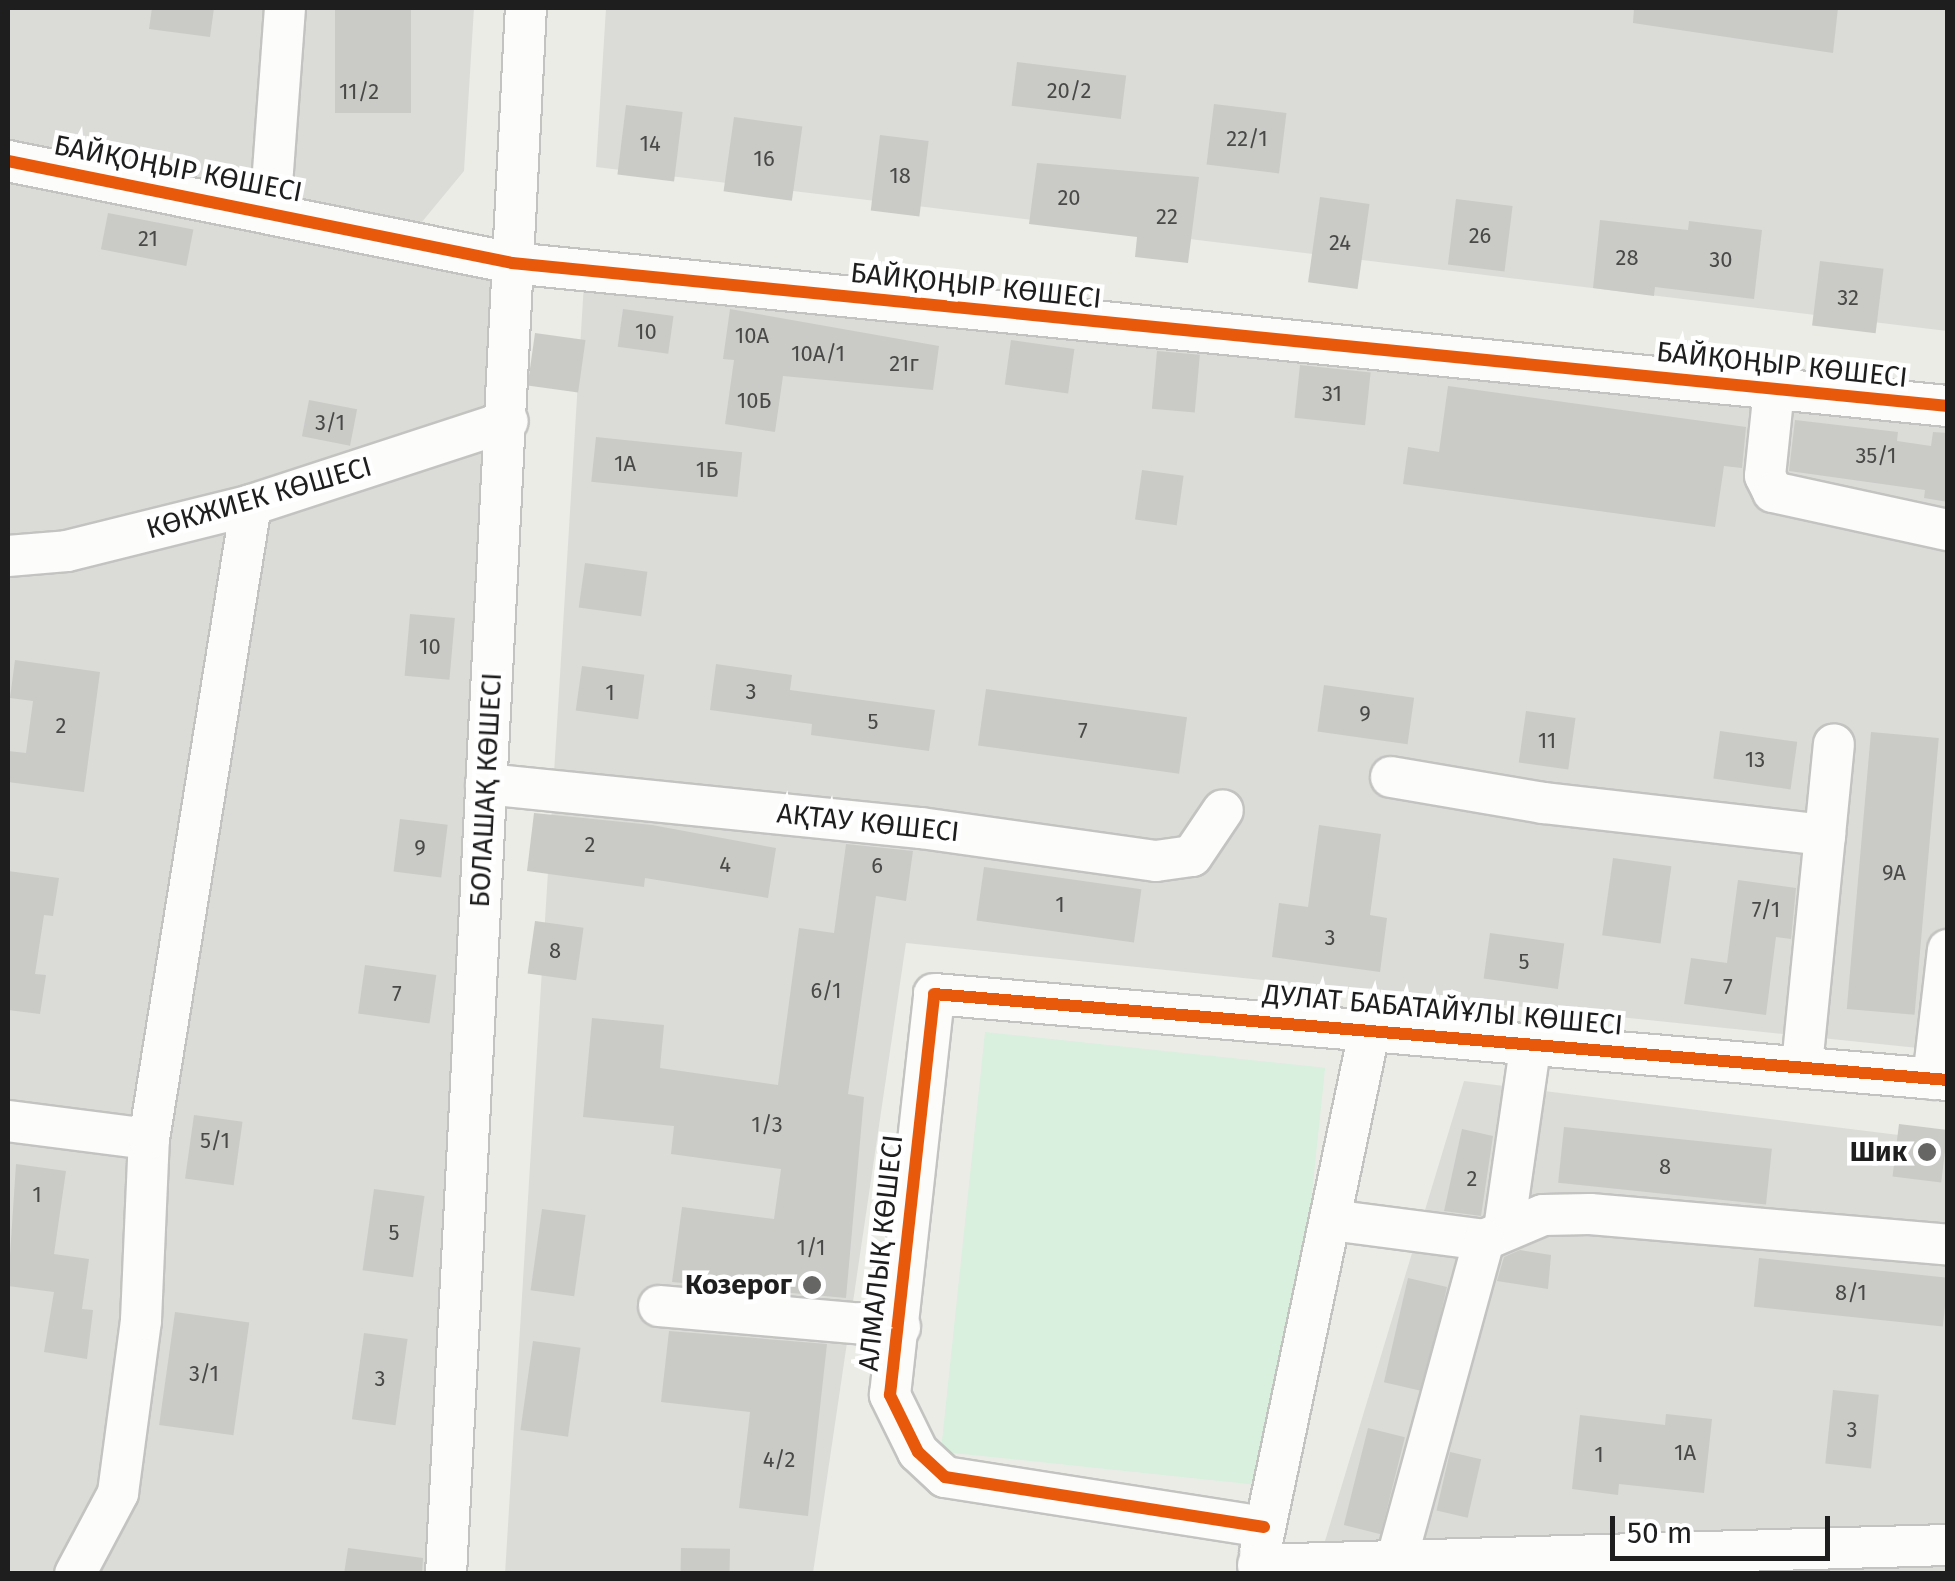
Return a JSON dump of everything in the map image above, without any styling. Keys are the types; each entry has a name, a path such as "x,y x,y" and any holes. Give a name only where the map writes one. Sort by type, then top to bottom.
{"street":[{"path":"270,212 285,8"},
{"name":"БОЛАШАҚ КӨШЕСІ","path":"446,1574 508,422 526,8"},
{"name":"БАЙҚОҢЫР КӨШЕСІ","path":"8,161 512,263 1948,406"},
{"path":"1774,389 1765,476 1773,492 1948,530"},
{"name":"КӨКЖИЕК КӨШЕСІ","path":"8,556 67,551 251,504 508,422"},
{"path":"76,1574 118,1493 140,1320 149,1139 251,504"},
{"path":"1802,1066 1834,744"},
{"path":"1390,777 1544,804 1825,835"},
{"name":"АҚТАУ КӨШЕСІ","path":"486,784 921,828 1156,862 1192,856 1224,810"},
{"path":"1940,1080 1948,950"},
{"name":"ДУЛАТ БАБАТАЙҰЛЫ КӨШЕСІ","path":"934,994 1370,1028 1940,1080"},
{"name":"АЛМАЛЫҚ КӨШЕСІ","path":"934,994 890,1395 918,1452 945,1477 1259,1555 1397,1558 1948,1545"},
{"path":"1259,1555 1370,1028"},
{"path":"1397,1558 1494,1235 1531,1042"},
{"path":"8,1120 149,1139"},
{"path":"1331,1220 1494,1235 1543,1215 1590,1214 1948,1244"},
{"path":"659,1306 900,1327"}],"shaded area":[{"path":"8,8 474,8 464,171 412,234 496,255 426,1573 8,1574"},
{"path":"606,8 1947,8 1947,331 596,167"},
{"path":"586,250 1947,403 1947,1051 906,943 813,1573 505,1574"},
{"path":"1464,1081 1947,1141 1947,1573 1315,1574"}],"green space":[{"path":"985,1032 1325,1068 1281,1487 941,1452"}],"building":[{"path":"152,8 214,8 210,37 149,29"},
{"path":"335,8 411,8 411,113 335,113"},
{"path":"1634,8 1838,8 1833,53 1633,23"},
{"path":"1017,62 1126,75 1121,119 1012,106"},
{"path":"1214,104 1286,113 1279,173 1207,165"},
{"path":"626,105 683,112 674,181 617,174"},
{"path":"734,117 802,127 792,201 724,191"},
{"path":"880,135 929,141 919,216 871,210"},
{"path":"1037,163 1199,177 1188,263 1135,257 1137,237 1029,224"},
{"path":"1320,197 1370,204 1358,289 1308,282"},
{"path":"1456,199 1513,206 1505,271 1448,265"},
{"path":"108,213 193,230 186,266 101,249"},
{"path":"1600,220 1688,230 1689,221 1762,230 1754,299 1655,287 1654,296 1593,288"},
{"path":"1820,261 1884,269 1876,333 1812,326"},
{"path":"623,309 674,316 668,354 618,347"},
{"path":"730,309 939,346 933,390 783,376 775,432 725,424 734,360 723,359"},
{"path":"535,333 586,340 578,393 528,385"},
{"path":"1011,340 1074,349 1068,393 1005,385"},
{"path":"1157,351 1200,355 1195,413 1152,409"},
{"path":"1300,365 1371,372 1365,425 1294,418"},
{"path":"1448,386 1746,427 1742,468 1724,466 1715,527 1403,484 1408,447 1439,452"},
{"path":"309,400 357,409 350,446 302,436"},
{"path":"1795,420 1898,432 1897,441 1931,446 1933,432 1948,433 1948,502 1924,498 1925,490 1789,471"},
{"path":"596,437 742,452 737,497 591,482"},
{"path":"1142,470 1184,476 1177,525 1135,520"},
{"path":"585,563 647,572 641,616 579,608"},
{"path":"410,614 455,618 449,680 405,676"},
{"path":"15,660 100,672 84,792 8,782 8,751 26,753 33,701 10,698"},
{"path":"716,664 792,675 790,690 935,710 929,751 811,735 812,724 710,710"},
{"path":"582,666 644,675 638,719 576,711"},
{"path":"1324,685 1414,698 1408,744 1317,732"},
{"path":"986,689 1187,717 1179,774 978,745"},
{"path":"1526,711 1576,718 1568,769 1519,762"},
{"path":"1720,731 1797,742 1791,789 1713,779"},
{"path":"1871,732 1939,738 1915,1015 1847,1009"},
{"path":"534,813 652,825 776,848 768,898 645,878 644,887 527,871"},
{"path":"400,819 448,825 441,877 394,872"},
{"path":"1319,825 1381,834 1370,915 1387,918 1380,972 1272,957 1279,903 1308,907"},
{"path":"846,844 913,851 906,901 876,896 848,1094 864,1097 846,1298 672,1282 682,1207 774,1219 781,1169 671,1154 674,1126 583,1117 592,1018 664,1025 660,1068 778,1085 799,928 834,933"},
{"path":"1613,858 1671,866 1661,943 1602,935"},
{"path":"984,867 1141,889 1134,943 976,920"},
{"path":"8,871 59,878 53,916 44,915 35,974 46,975 40,1014 8,1010"},
{"path":"1738,880 1796,888 1791,939 1776,937 1766,1015 1684,1004 1691,958 1727,963"},
{"path":"535,921 584,928 576,980 528,973"},
{"path":"1490,933 1564,943 1558,989 1484,979"},
{"path":"365,965 436,975 429,1024 358,1014"},
{"path":"194,1115 243,1122 234,1185 185,1178"},
{"path":"1899,1124 1948,1130 1941,1183 1893,1177"},
{"path":"1564,1127 1772,1149 1766,1205 1558,1183"},
{"path":"1462,1129 1493,1136 1481,1216 1444,1211"},
{"path":"16,1164 66,1171 54,1254 89,1259 82,1309 93,1310 87,1359 44,1352 54,1292 8,1286"},
{"path":"374,1189 425,1196 413,1277 363,1270"},
{"path":"542,1209 586,1215 574,1296 531,1290"},
{"path":"1520,1250 1551,1255 1548,1289 1497,1281 1504,1257"},
{"path":"1759,1258 1948,1278 1943,1327 1754,1307"},
{"path":"1408,1278 1447,1287 1423,1391 1384,1382"},
{"path":"175,1312 249,1322 233,1435 159,1425"},
{"path":"669,1331 827,1344 808,1516 739,1508 750,1412 661,1402"},
{"path":"364,1333 408,1339 395,1425 352,1419"},
{"path":"533,1341 581,1348 568,1437 520,1430"},
{"path":"1833,1390 1879,1395 1871,1468 1825,1464"},
{"path":"1666,1414 1712,1419 1704,1493 1619,1484 1618,1495 1572,1489 1580,1415 1665,1425"},
{"path":"1368,1428 1405,1437 1381,1534 1344,1525"},
{"path":"1450,1452 1481,1459 1468,1518 1437,1510"},
{"path":"348,1548 423,1558 422,1574 344,1574"},
{"path":"681,1548 730,1549 730,1574 681,1574"}],"cycle path":[{"path":"8,161 512,263 1948,406"},
{"path":"1264,1527 945,1477 918,1452 890,1395 934,994 1948,1080"}],"place":[{"name":"Шик","path":"1927,1152"},
{"name":"Козерог","path":"812,1285"}]}
